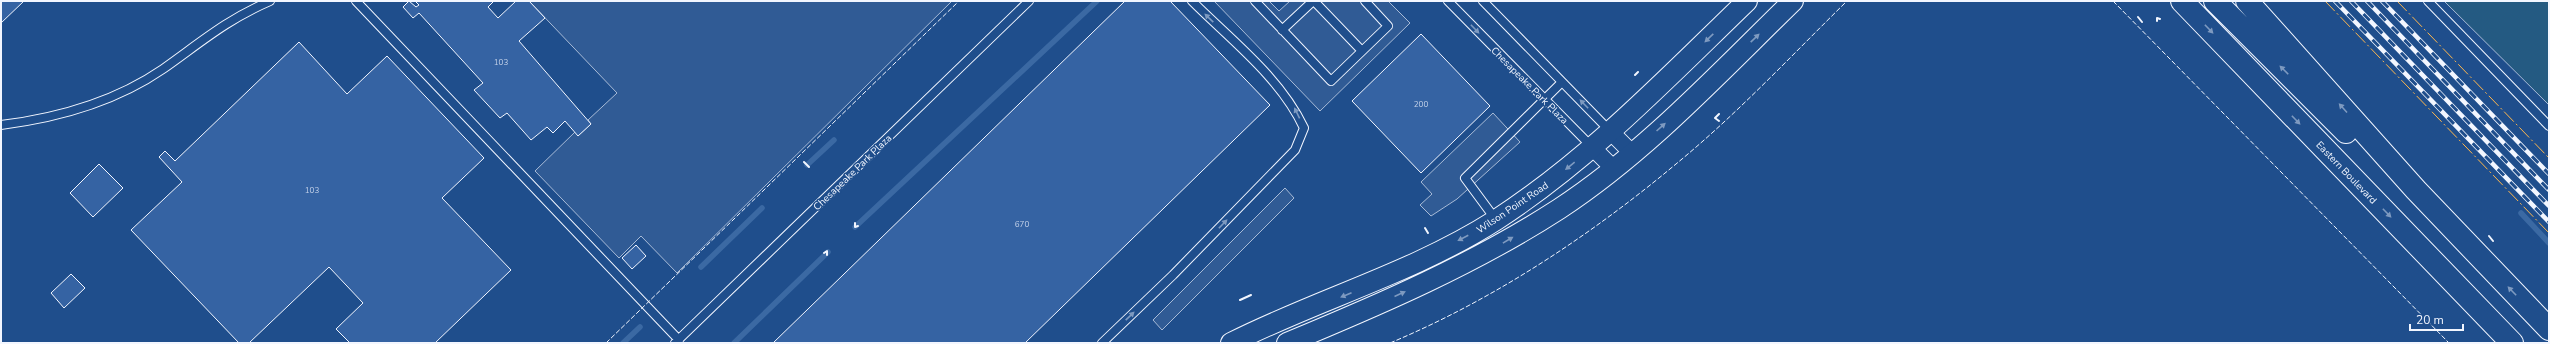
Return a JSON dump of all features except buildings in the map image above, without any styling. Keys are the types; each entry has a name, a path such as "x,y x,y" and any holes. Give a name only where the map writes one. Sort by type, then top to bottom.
{"main road":[{"name":"Eastern Boulevard","path":"2182,1 2512,343"},
{"path":"2215,1 2368,154 2416,190"},
{"path":"2247,1 2416,190 2549,329"}],"street":[{"name":"Wilson Point Road","path":"1231,343 1256,330 1403,270 1496,220 1545,186 1593,148 1747,1"},
{"path":"1287,343 1420,285 1496,247 1560,208 1632,153 1793,1"},
{"path":"1611,132 1632,153"},
{"name":"Chesapeake Park Plaza","path":"1593,148 1613,168"}],"lane":[{"path":"1,126 67,113 131,87 162,70 224,24 270,1"},
{"path":"356,1 677,341"},
{"path":"1102,343 1173,275 1295,150 1304,128 1294,108 1267,75 1192,1"},
{"path":"1255,1 1331,81 1388,26 1365,1"},
{"path":"1282,30 1313,1 1362,51"},
{"name":"Chesapeake Park Plaza","path":"1448,1 1593,148"},
{"path":"1483,1 1611,132"},
{"path":"2428,1 2549,126"},
{"name":"Chesapeake Park Plaza","path":"677,341 1026,2"},
{"path":"1496,220 1465,178 1562,82"}],"shaded area":[{"path":"529,1 952,1 677,273 641,236 619,258 535,171 575,132 579,135 591,124 588,120 617,93"},
{"path":"1214,1 1269,1 1279,11 1290,1 1388,1 1410,23 1320,111"},
{"path":"2444,1 2549,1 2549,105"},
{"path":"1493,113 1520,142 1457,199 1431,216 1420,205 1432,194 1421,182"},
{"path":"1285,188 1294,198 1162,330 1153,320"}],"waterway":[{"path":"855,227 1097,1"},
{"path":"807,165 834,140"},
{"path":"701,267 762,208"},
{"path":"2521,213 2549,243"},
{"path":"734,343 828,252"},
{"path":"623,343 640,327"}],"railway":[{"path":"2335,1 2549,222"},
{"path":"2351,1 2549,206"},
{"path":"2367,1 2549,190"},
{"path":"2382,1 2549,174"}],"fence":[{"path":"606,343 959,1"},
{"path":"1390,343 1466,307 1503,286 1540,264 1610,216 1699,145 1847,1"},
{"path":"2113,1 2449,343"}],"wall":[{"path":"2138,17 2142,22"},
{"path":"2157,21 2157,18 2160,19"},
{"path":"1635,75 1638,72"},
{"path":"1719,114 1715,118 1719,121"},
{"path":"804,162 809,167"},
{"path":"855,223 855,227 858,226"},
{"path":"1425,228 1428,233"},
{"path":"2489,236 2493,241"},
{"path":"824,253 827,251 827,255"},
{"path":"1240,300 1251,295"}],"power":[{"path":"2325,1 2549,233"},
{"path":"2397,1 2549,158"}]}
